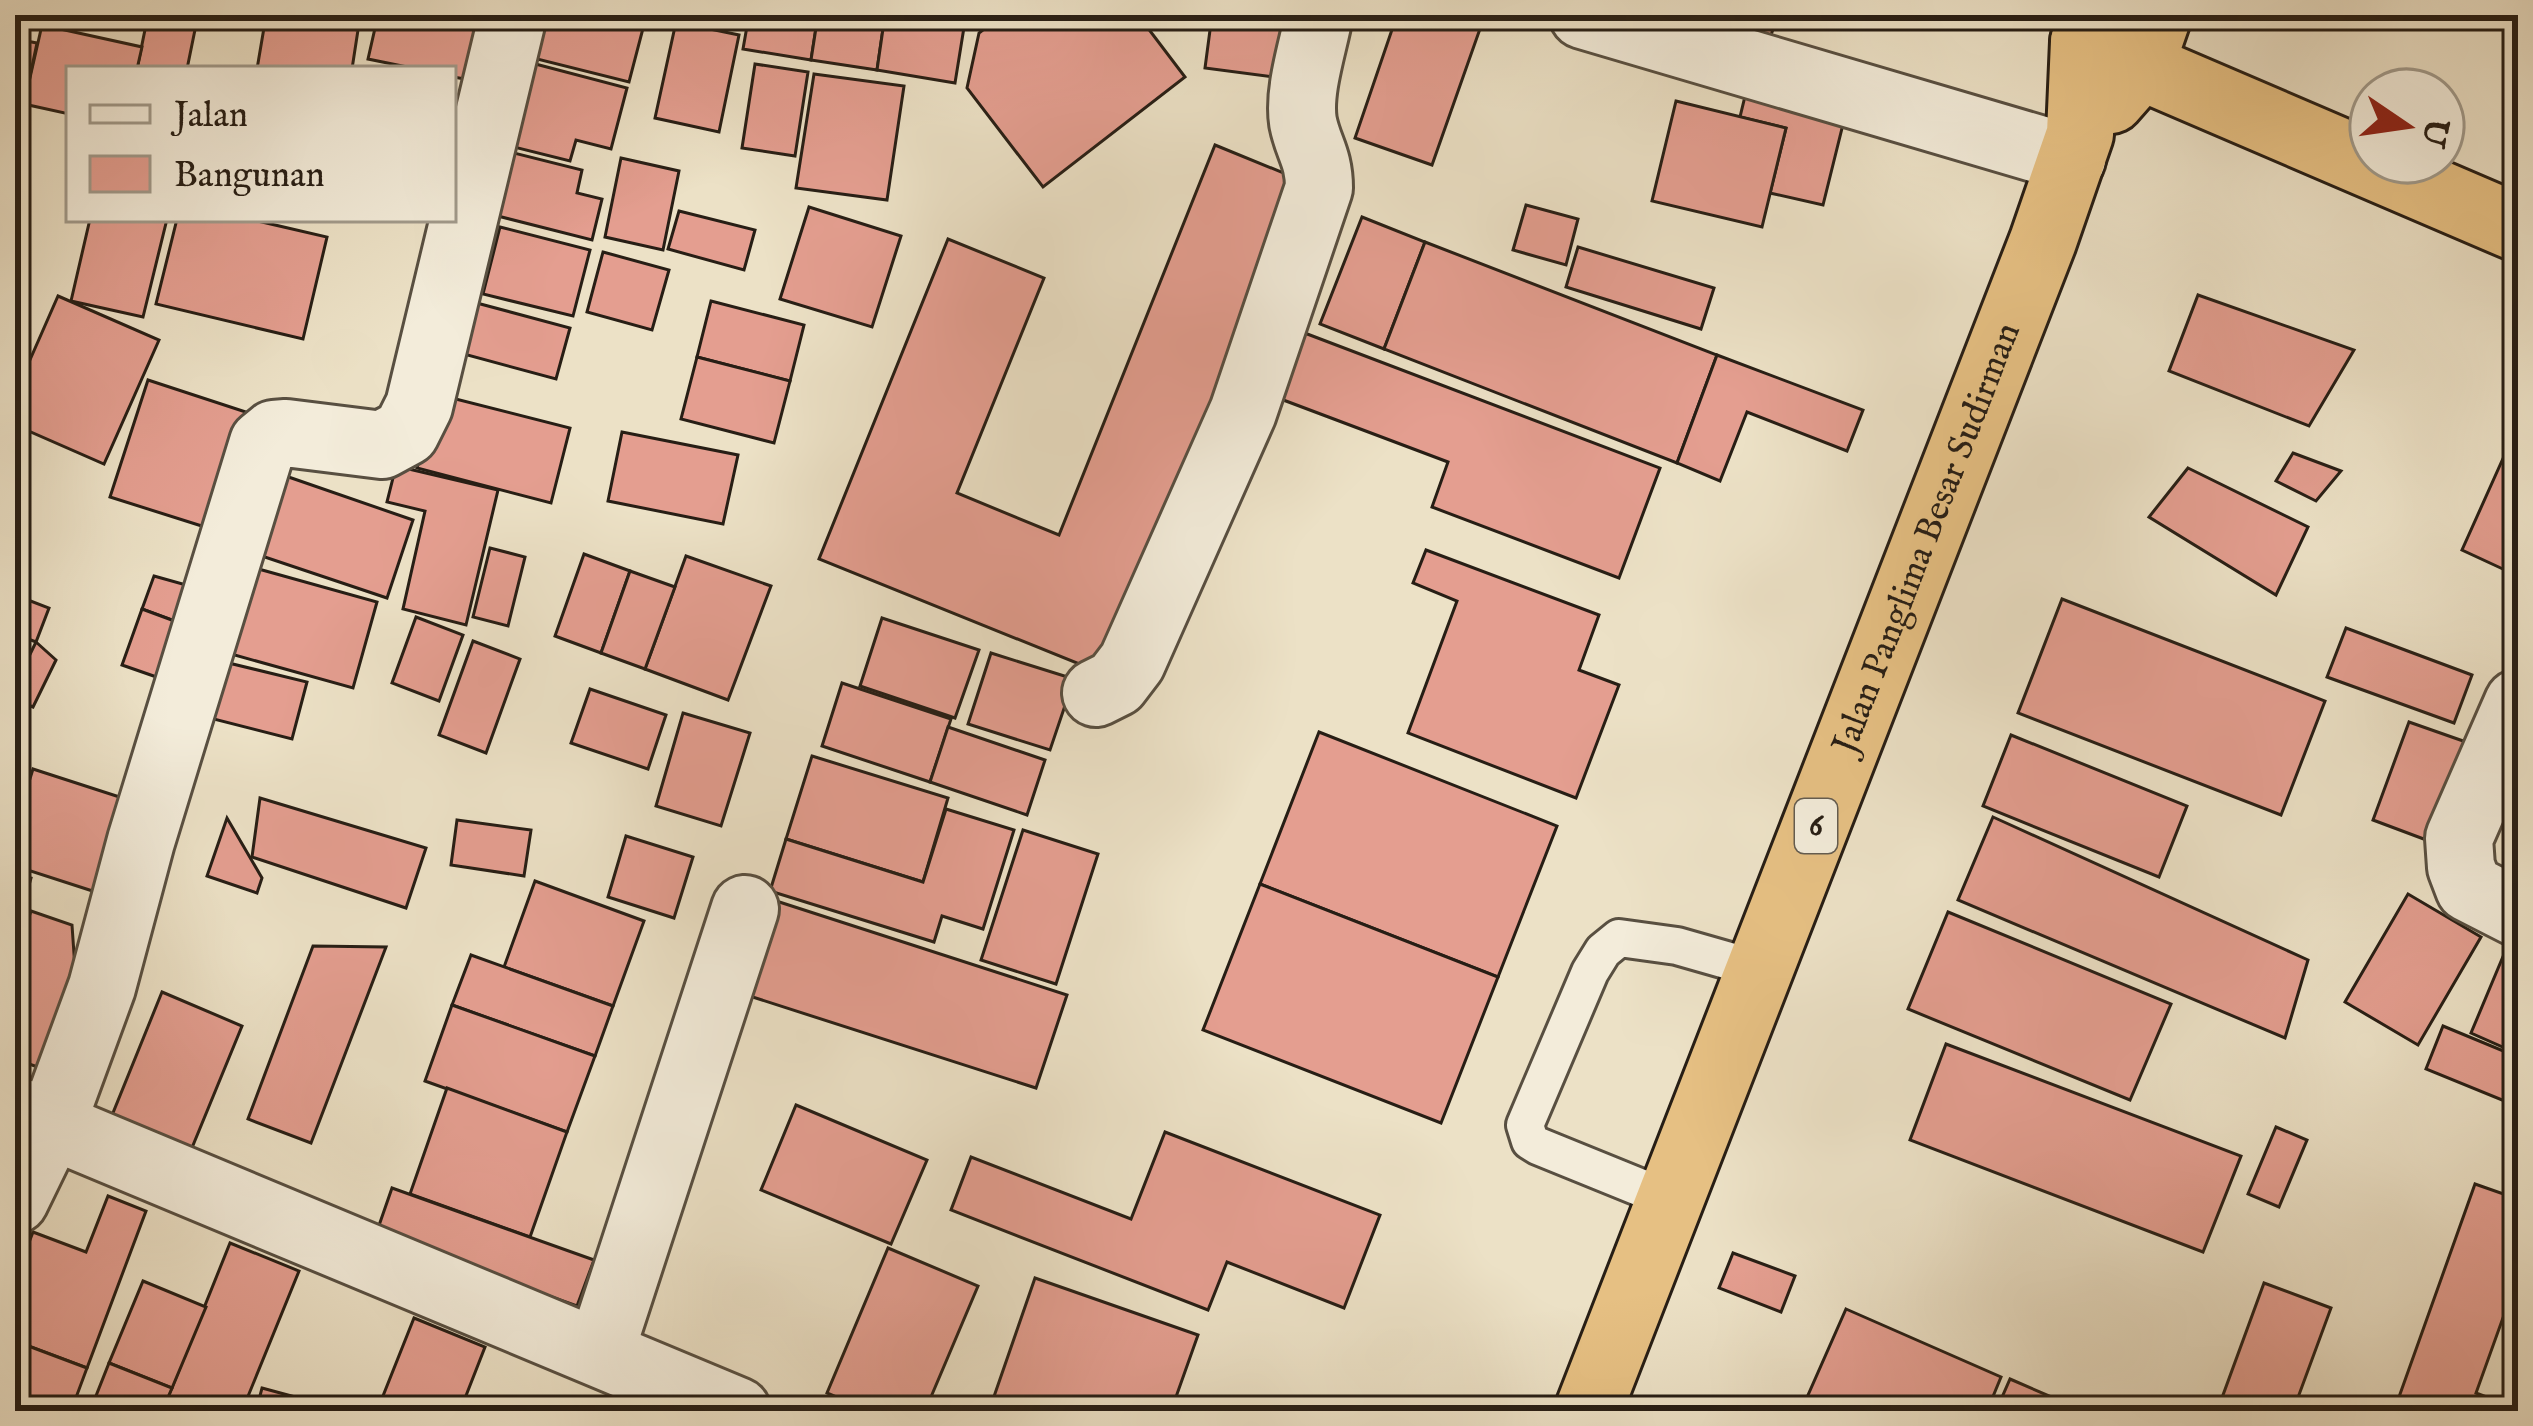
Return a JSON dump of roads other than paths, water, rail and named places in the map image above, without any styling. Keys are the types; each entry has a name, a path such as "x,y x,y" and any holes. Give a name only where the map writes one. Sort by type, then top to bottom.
{"highway":[{"name":"Jalan Panglima Besar Sudirman","path":"1588,1411 2119,35"},
{"path":"2119,35 2518,228"}],"street":[{"path":"15,1200 33,1118 102,987 147,820 263,443 274,434 286,433 382,446 406,432 419,406 513,15"},
{"path":"1096,693 1116,683 1132,662 1231,439 1319,188 1319,162 1304,125 1303,107 1318,15"},
{"path":"1583,15 2076,146"},
{"path":"2518,703 2459,838 2461,867 2469,888 2518,913"},
{"path":"600,1353 745,909"},
{"path":"33,1118 737,1411"}],"lane":[{"path":"1670,1200 1538,1146 1526,1135 1525,1125 1590,972 1603,950 1619,938 1677,946 1761,970"}]}
